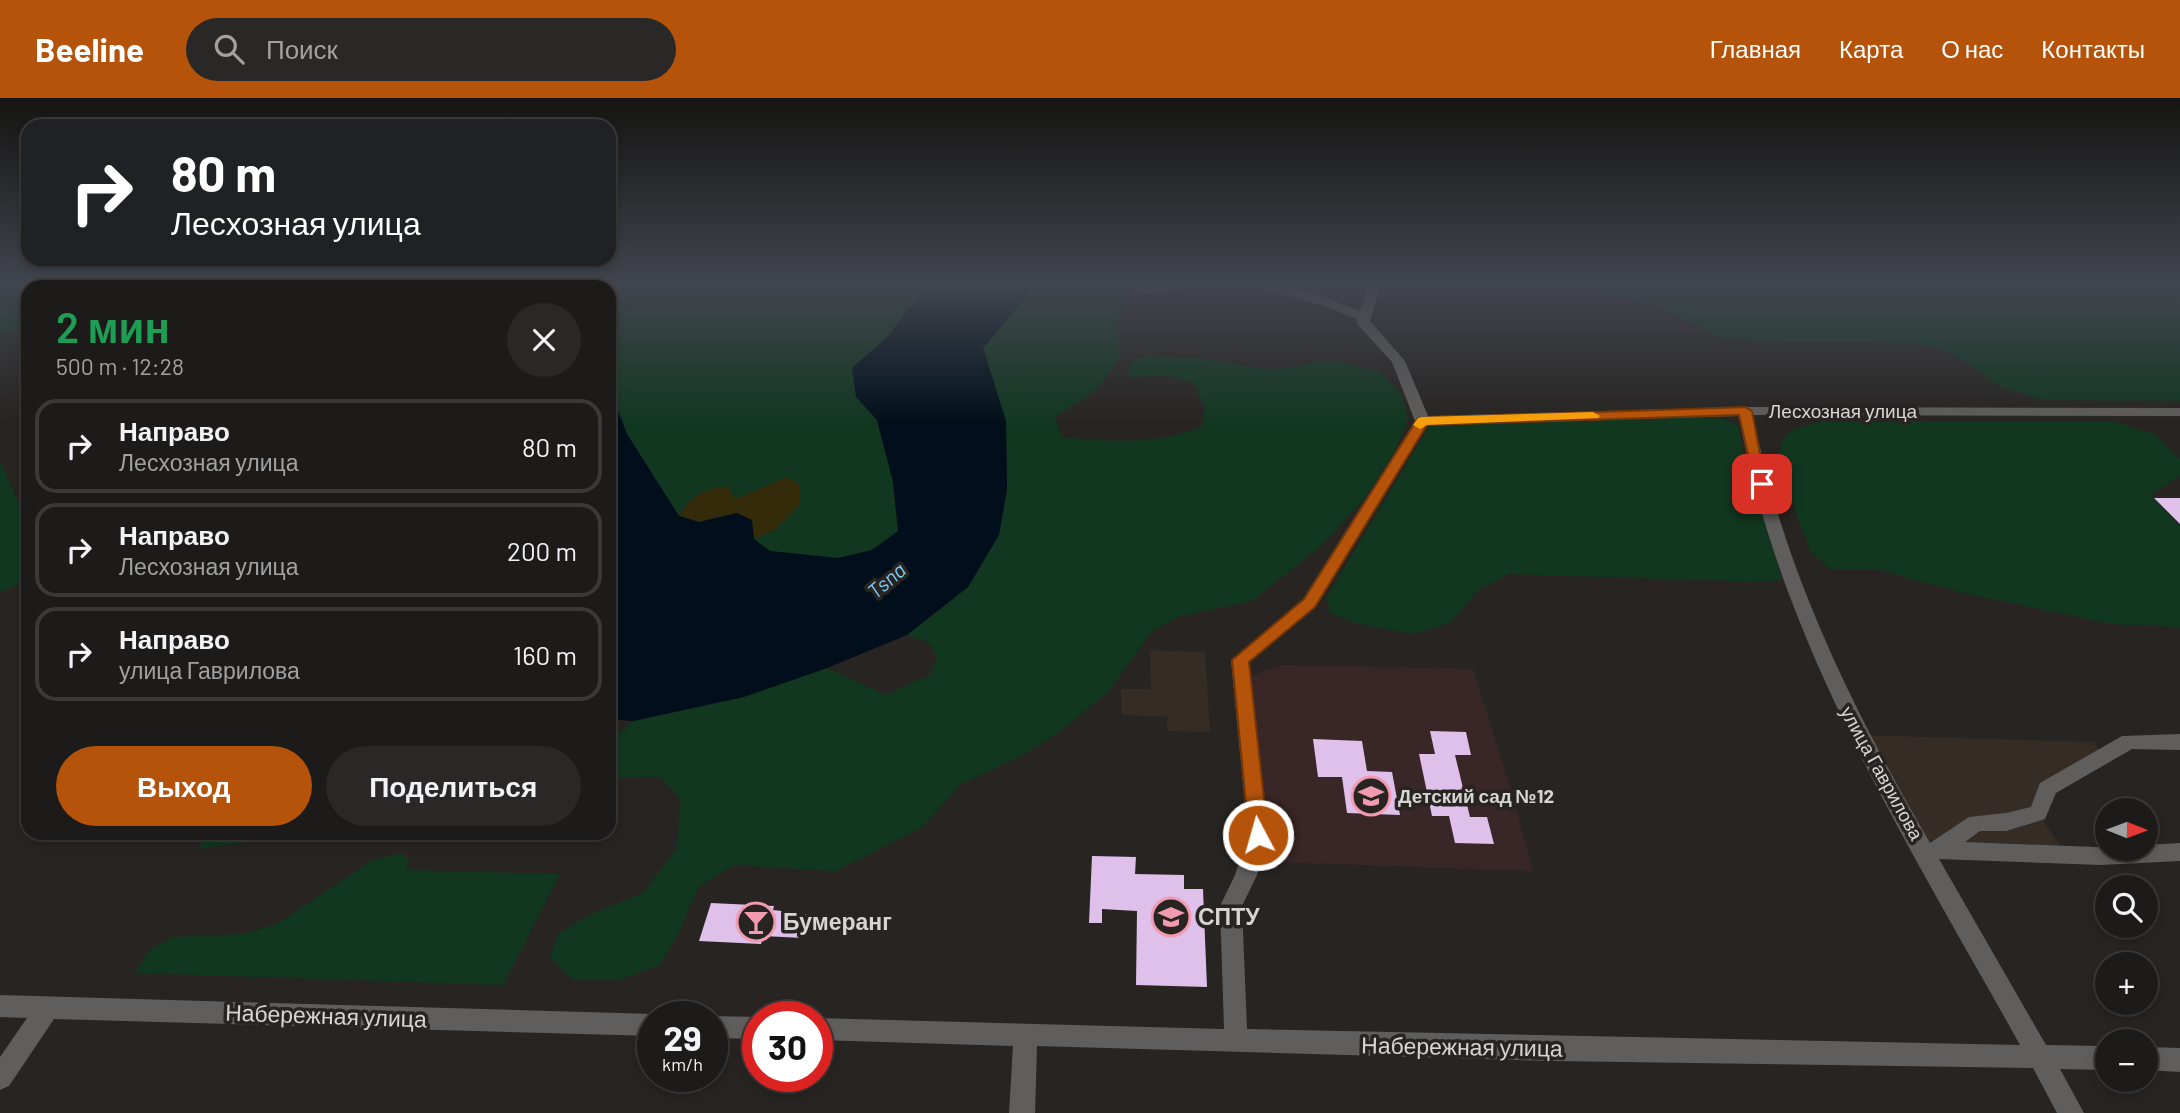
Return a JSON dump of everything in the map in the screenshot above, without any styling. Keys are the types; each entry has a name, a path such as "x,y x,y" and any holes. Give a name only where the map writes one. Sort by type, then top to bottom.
{"street":[{"path":"1237,1042 1231,906 1247,875 1258,835 1240,660 1309,603 1422,421 1398,361 1371,330"},
{"name":"Лесхозная улица","path":"1422,421 1745,411 2180,412"},
{"name":"улица Гаврилова","path":"1745,411 1754,459 1806,620 1842,699 1931,850 2071,1113"},
{"path":"1931,850 1976,823 2007,822 2038,813 2045,801 2047,789 2129,741 2180,742"},
{"path":"1931,850 2101,856 2180,852"},
{"name":"Набережная улица","path":"0,1006 637,1025"},
{"path":"0,1077 48,1007"},
{"name":"Набережная улица","path":"833,1029 1237,1042 2095,1058"},
{"path":"1023,1113 1026,1034"},
{"path":"2158,1059 2180,1060"}],"shaded area":[{"path":"1150,650 1205,652 1210,732 1167,731 1167,717 1122,715 1121,689 1151,689"},
{"path":"1281,665 1473,669 1512,792 1533,871 1269,862 1250,676"},
{"path":"1861,735 2094,742 2102,754 2047,790 2038,813 2065,853 1924,850"}],"green space":[{"path":"0,330 14,330 0,335"},
{"path":"616,330 892,330 852,368 856,397 877,420 893,482 898,532 872,550 838,558 770,551 754,539 775,530 787,477 736,499 689,501 679,516 627,434 616,406"},
{"path":"998,330 1118,330 1119,361 1095,391 1055,417 1062,437 1133,441 1167,437 1202,427 1205,408 1194,383 1171,376 1129,377 1128,369 1138,358 1153,356 1196,358 1273,370 1311,363 1344,362 1383,374 1402,396 1409,419 1394,452 1365,498 1321,546 1252,601 1181,616 1152,631 1109,691 1059,732 1019,757 961,784 922,827 836,871 734,865 699,886 679,932 660,965 619,980 573,980 550,958 559,933 586,917 644,892 676,849 681,800 661,777 616,778 616,736 633,721 744,697 827,668 886,695 930,675 937,657 929,643 907,635 968,587 999,535 1007,489 1006,421 983,348"},
{"path":"1707,330 2180,330 2180,401 2044,400 2001,387 1952,353 1915,343 1724,340"},
{"path":"1452,415 1721,418 1738,425 1742,449 1782,579 1766,582 1509,574 1479,589 1450,623 1413,634 1358,624 1330,613 1326,598 1430,425"},
{"path":"1821,421 2112,421 2154,434 2180,459 2180,476 2150,495 2180,526 2180,627 2111,624 1963,593 1880,570 1832,570 1810,551 1779,466 1781,443 1790,431"},
{"path":"0,461 21,508 21,583 0,592"},
{"path":"202,840 260,840 199,849"},
{"path":"401,853 409,859 406,870 560,874 503,985 136,973 148,951 173,937 241,934 277,924 371,861"}],"sand":[{"path":"787,477 800,484 800,505 775,530 754,539 718,516 699,522 679,516 694,498 704,491 727,486 736,499"}],"water":[{"name":"Tsna","path":"892,330 998,330 983,348 1006,421 1007,489 999,535 968,587 907,635 827,668 744,697 633,721 616,720 616,406 627,434 679,516 699,522 737,513 752,520 754,539 770,551 838,558 872,550 898,531 893,482 877,420 856,397 852,368"}],"building":[{"path":"2154,498 2180,498 2180,524"},
{"path":"1430,731 1466,732 1471,755 1455,755 1470,817 1487,817 1494,844 1455,843 1449,816 1432,816 1419,754 1435,754"},
{"path":"1313,739 1362,741 1367,771 1392,772 1400,815 1347,813 1342,777 1318,777"},
{"name":"СПТУ","path":"1092,856 1136,857 1135,874 1184,875 1184,889 1203,889 1207,987 1136,985 1137,911 1102,909 1102,923 1089,923"},
{"name":"Бумеранг","path":"711,903 774,906 773,910 782,911 781,913 809,915 803,938 763,936 761,944 699,941"}],"slow traffic":[{"path":"1420,425 1422,421 1593,416"}],"place":[{"name":"Детский сад №12","path":"1371,796"},
{"name":"СПТУ","path":"1171,917"},
{"name":"Бумеранг","path":"756,922"}],"route":[{"path":"1258,835 1240,660 1309,603 1422,421 1745,411 1754,459 1762,484"}]}
